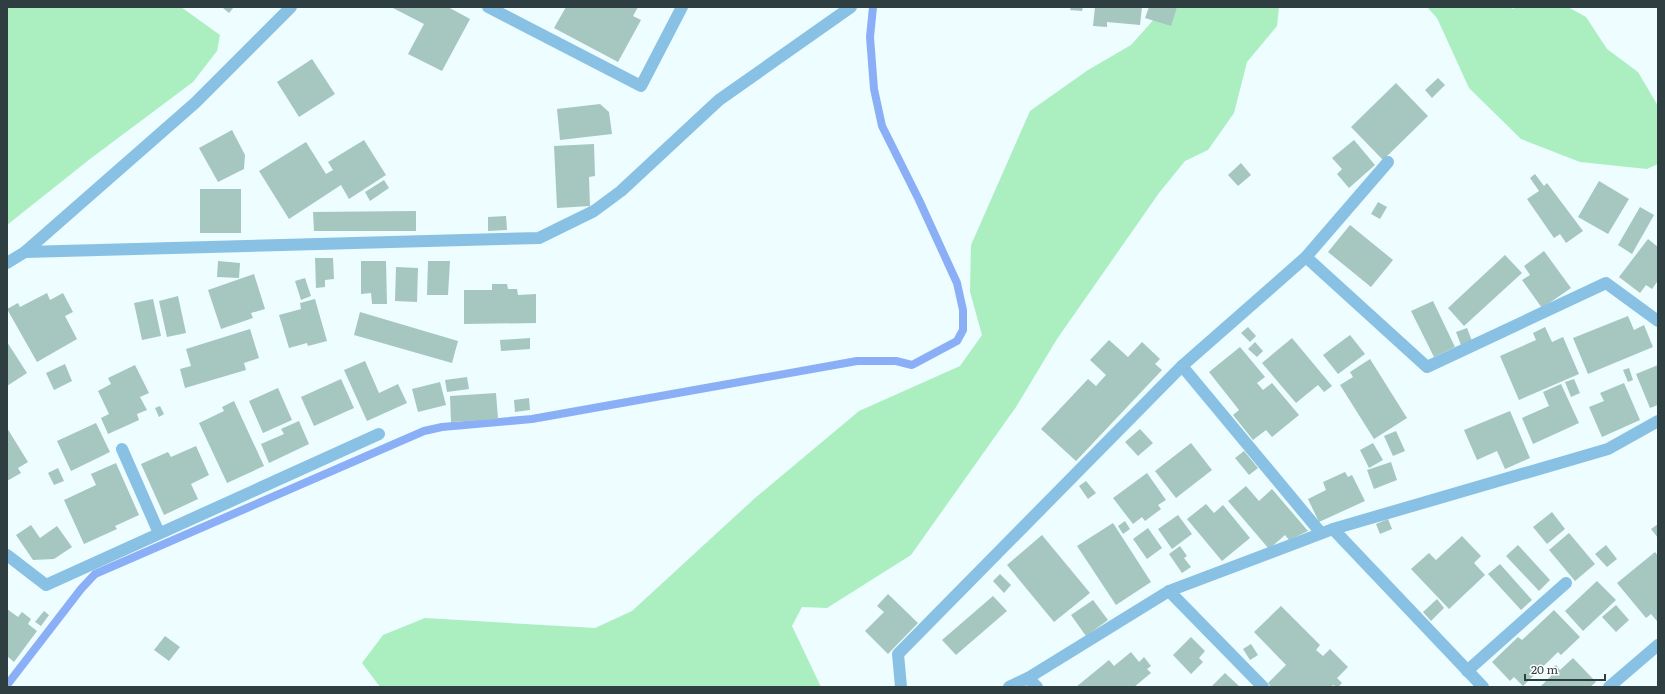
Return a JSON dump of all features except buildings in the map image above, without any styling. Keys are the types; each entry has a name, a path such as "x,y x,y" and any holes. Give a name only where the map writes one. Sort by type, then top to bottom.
{"street":[{"path":"488,7 640,86 682,7"},
{"path":"25,252 539,238 594,211 621,191 719,100 851,7"},
{"path":"7,263 25,252 194,103 287,8"},
{"path":"901,687 898,654 1182,366 1306,257 1388,162"},
{"path":"1306,257 1427,367 1606,283 1658,322"},
{"path":"1182,366 1327,531 1483,687"},
{"path":"1009,687 1028,678 1170,591 1327,531 1608,448 1658,421"},
{"path":"7,555 46,585 379,434"},
{"path":"122,449 159,533"},
{"path":"1467,671 1566,584"},
{"path":"1170,591 1263,687"},
{"path":"1609,687 1658,645"},
{"path":"1028,678 1037,687"}],"green space":[{"path":"7,7 181,7 220,35 217,51 193,82 90,159 7,225"},
{"path":"1165,7 1279,7 1277,26 1247,62 1234,113 1208,150 1185,161 1159,193 1057,339 1016,407 911,555 827,608 802,607 792,626 821,687 380,687 362,663 383,635 425,618 595,628 632,611 755,498 859,411 960,366 982,335 970,292 971,245 1030,111 1088,70 1131,45"},
{"path":"1427,7 1511,7 1513,9 1516,7 1568,7 1586,17 1607,49 1638,72 1658,106 1658,164 1647,169 1580,162 1521,139 1469,88 1437,18"}],"waterway":[{"path":"7,685 81,589 95,574 424,431 442,427 532,419 857,361 896,361 912,365 957,341 963,330 963,310 957,283 919,200 882,126 874,89 870,37 873,7"}]}
